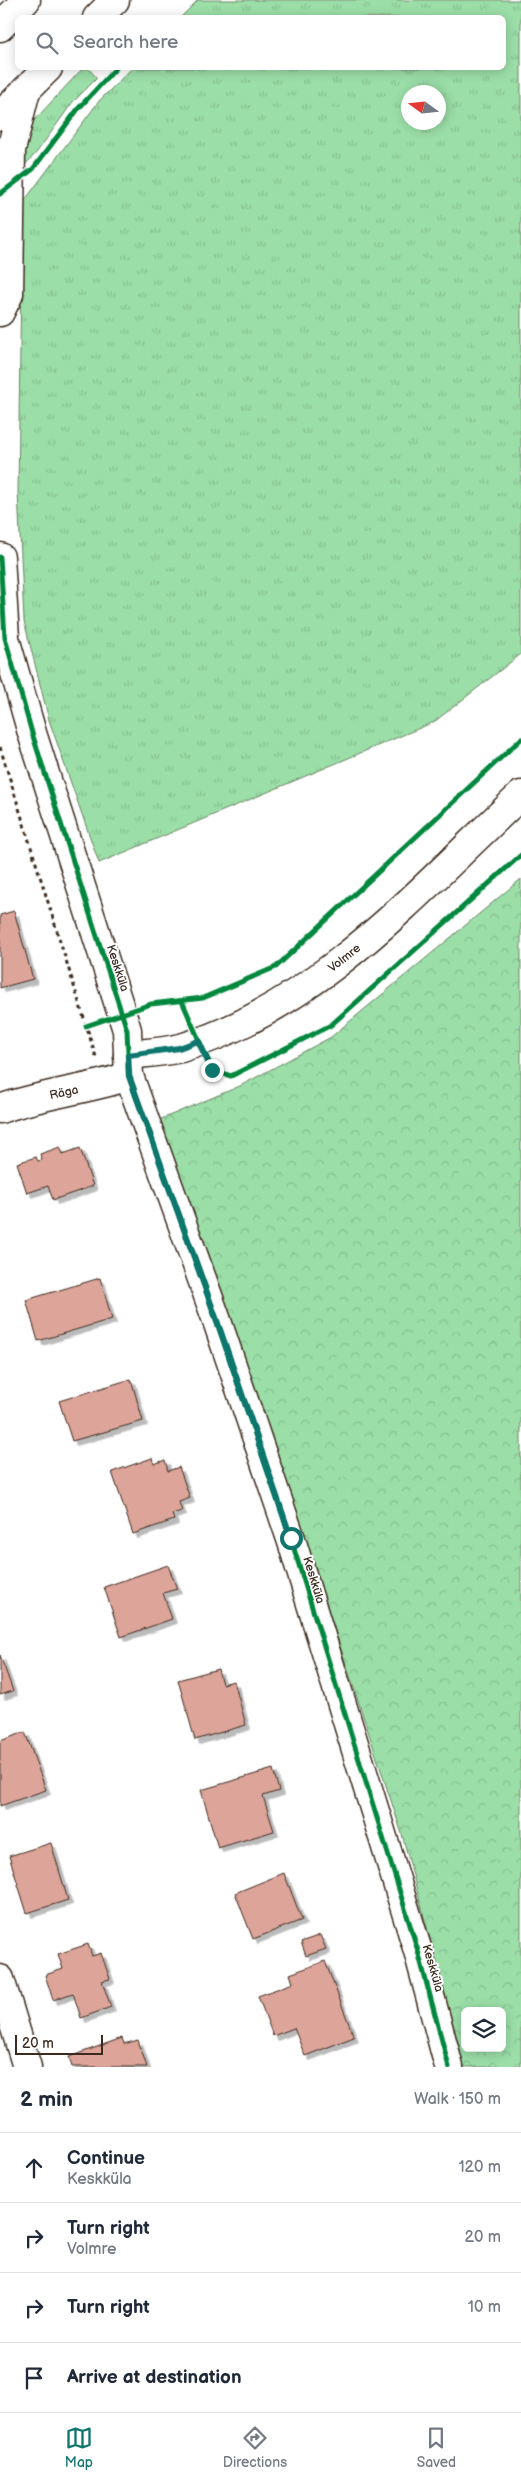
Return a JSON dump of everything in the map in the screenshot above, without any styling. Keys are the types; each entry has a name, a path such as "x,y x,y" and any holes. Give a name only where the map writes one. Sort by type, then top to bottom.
{"street":[{"path":"100,15 115,0"},
{"path":"0,116 46,70"},
{"path":"0,312 9,294 10,150 26,90"},
{"name":"Keskküla","path":"0,556 5,638 32,733 127,1030 121,1072 216,1318 291,1538 418,1951 449,2067"},
{"name":"Volmre","path":"121,1072 237,1027 305,988 361,946 521,796"},
{"name":"Räga","path":"0,1109 121,1072"},
{"path":"0,1979 27,2067"}],"path":[{"path":"0,747 121,1072"}],"green space":[{"path":"198,0 521,0 521,654 434,722 99,863 49,720 24,621 18,492 22,204 99,101 130,70 506,70 506,15 183,15"},
{"path":"81,70 90,70 97,78 72,103 37,152 22,168 28,127"},
{"path":"521,879 521,2067 464,2067 402,1834 269,1430 159,1120 240,1086 331,1037"}],"building":[{"path":"14,911 33,979 0,988 0,915"},
{"path":"60,1147 63,1154 80,1148 93,1186 53,1200 48,1186 27,1193 17,1163 36,1157 38,1161 42,1160 40,1154"},
{"path":"100,1278 112,1319 38,1341 26,1300"},
{"path":"131,1379 143,1421 72,1441 59,1401"},
{"path":"152,1458 154,1464 165,1460 168,1471 179,1467 190,1498 179,1502 182,1511 172,1514 174,1520 133,1534 112,1472"},
{"path":"168,1565 177,1589 163,1593 172,1619 121,1637 104,1587"},
{"path":"0,1655 13,1691 0,1695"},
{"path":"218,1669 222,1684 234,1681 246,1725 195,1740 178,1680"},
{"path":"25,1732 46,1790 0,1806 0,1741"},
{"path":"273,1769 279,1791 263,1796 274,1831 218,1848 201,1790"},
{"path":"51,1843 68,1900 27,1913 9,1856"},
{"path":"284,1873 302,1920 253,1939 235,1893"},
{"path":"320,1935 326,1949 306,1956 301,1942"},
{"path":"88,1944 92,1956 101,1953 110,1979 102,1981 111,2007 81,2018 73,1993 53,2000 45,1975 63,1969 58,1954"},
{"path":"325,1961 354,2037 305,2056 294,2028 273,2036 258,1996 293,1983 290,1974"},
{"path":"122,2038 124,2044 138,2040 147,2067 72,2067 69,2057"}],"cycle path":[{"path":"0,194 33,169 78,109 114,70"},
{"path":"0,557 5,638 32,733 127,1030 129,1076 216,1318 291,1539 418,1951 449,2067"},
{"path":"86,1026 151,1004 203,998 276,967 521,739"},
{"path":"182,1001 212,1070 231,1076 331,1025 521,855"}],"route":[{"path":"212,1070 198,1041 179,1048 128,1055 129,1076 216,1318 291,1538"}]}
